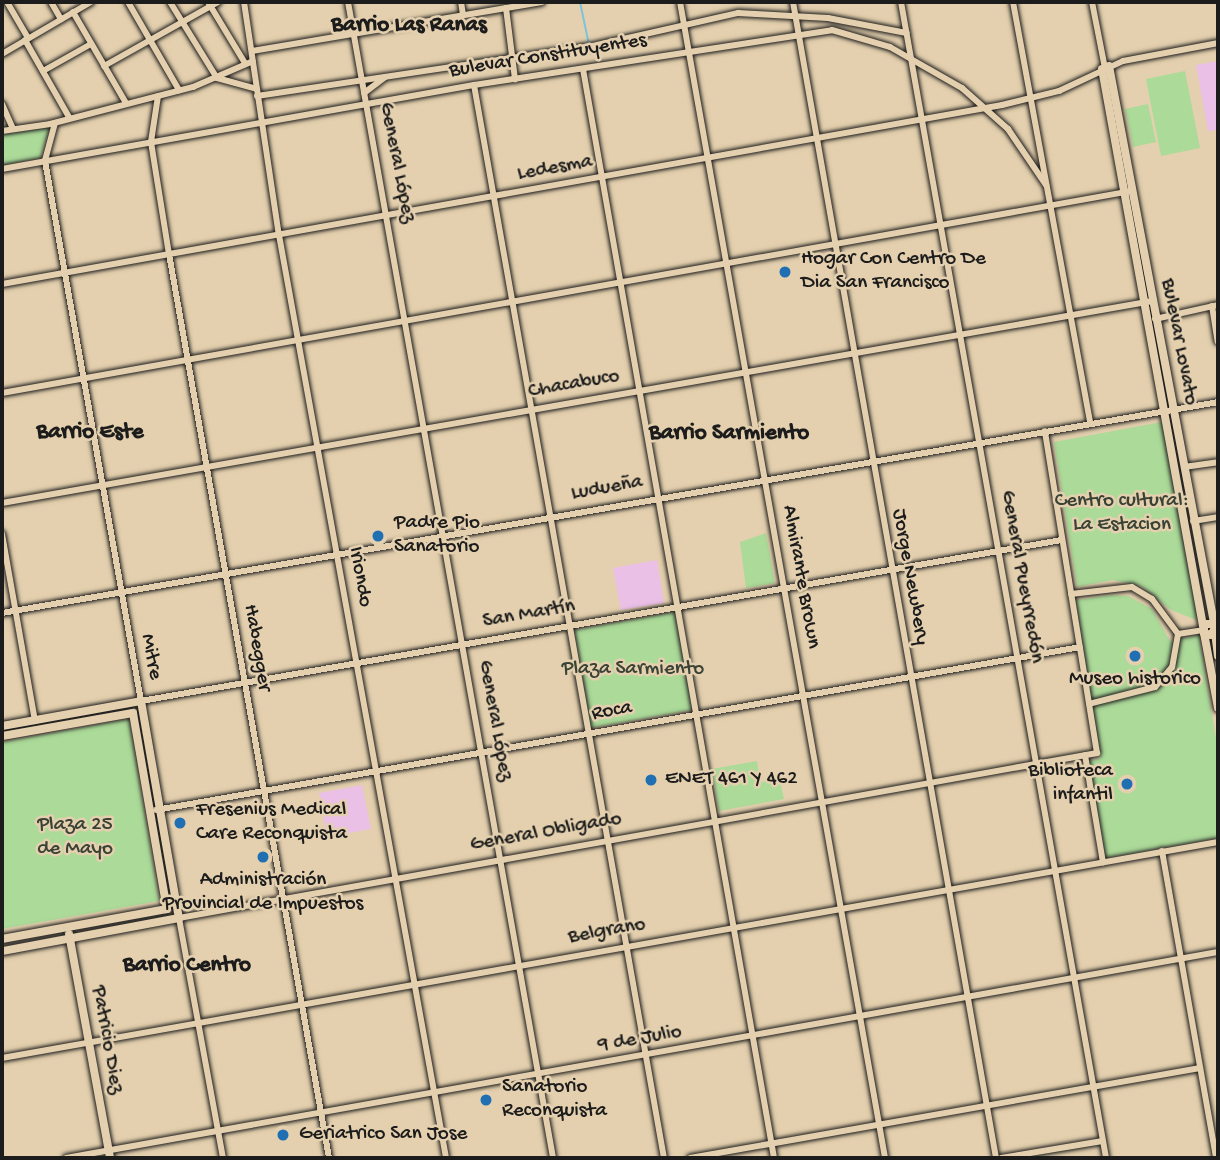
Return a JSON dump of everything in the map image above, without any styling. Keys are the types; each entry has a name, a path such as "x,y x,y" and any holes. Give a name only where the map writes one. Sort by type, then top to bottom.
{"main road":[{"name":"Bulevar Lovato","path":"1105,68 1154,319 1189,522 1216,628 1218,656"},
{"name":"Bulevar Lovato","path":"1169,410 1184,467 1203,630 1218,708"},
{"path":"1203,630 1216,628"},
{"name":"San Martín","path":"2,726 141,701"},
{"name":"Mitre","path":"141,701 179,919"},
{"path":"2,736 133,713 167,909 2,939"},
{"name":"General Obligado","path":"2,951 179,919"},
{"name":"Patricio Diez","path":"68,927 109,1155"}],"street":[{"path":"7,2 68,117"},
{"path":"51,2 61,19"},
{"path":"2,54 91,2"},
{"path":"128,2 179,90"},
{"path":"170,2 216,78 257,93 360,80 512,54 590,46 738,13 794,15 907,33"},
{"path":"104,66 151,41 209,4 218,2"},
{"name":"Iriondo","path":"244,2 279,234 446,1158"},
{"name":"General López","path":"348,2 360,80 368,105 445,535 553,1158"},
{"path":"461,2 463,14"},
{"path":"252,51 542,2"},
{"name":"Almirante Brown","path":"680,2 885,1158"},
{"name":"Jorge Newbery","path":"793,2 795,32 813,141 986,1106 999,1158"},
{"name":"General Pueyrredón","path":"901,2 1106,1158"},
{"path":"1013,2 1090,423"},
{"path":"1092,2 1105,68"},
{"path":"209,4 245,63"},
{"path":"506,8 516,79"},
{"path":"73,12 126,103"},
{"name":"Bulevar Constituyentes","path":"2,169 261,120 368,105 795,32 852,33 911,57 987,108 1018,141 1046,185"},
{"name":"Ledesma","path":"2,284 813,141 1030,100 1105,68 1218,43"},
{"path":"43,71 91,44"},
{"path":"2,131 55,123 68,117 158,96 216,78 253,61"},
{"path":"583,69 774,1158"},
{"path":"364,93 392,74"},
{"path":"474,85 664,1158"},
{"name":"Habegger","path":"158,96 151,142 169,254 329,1158"},
{"path":"2,104 13,129"},
{"path":"44,161 55,123"},
{"name":"Mitre","path":"44,161 100,486 141,701"},
{"path":"2,393 1128,192"},
{"name":"Chacabuco","path":"2,503 1149,302"},
{"path":"1154,319 1215,306 1218,342"},
{"name":"Ludueña","path":"2,612 1218,401"},
{"path":"1045,431 1062,540 1089,704 1155,687 1172,667 1178,634 1152,598 1132,587 1071,594"},
{"path":"1184,467 1218,462"},
{"path":"1189,522 1218,517"},
{"path":"2,534 36,730"},
{"name":"San Martín","path":"141,701 1062,540"},
{"path":"1178,634 1203,630"},
{"name":"Roca","path":"150,811 1080,647"},
{"name":"General Obligado","path":"179,919 395,877 1097,753 1089,704"},
{"path":"1085,755 1103,862"},
{"name":"Belgrano","path":"2,1058 1218,842"},
{"path":"1163,851 1216,1158"},
{"name":"Mitre","path":"179,919 223,1158"},
{"name":"9 de Julio","path":"66,1158 109,1155 321,1114 1218,952"},
{"path":"690,1158 1200,1068"},
{"path":"999,1158 1103,1141"}],"green space":[{"path":"1185,71 1200,148 1161,156 1146,79"},
{"path":"1148,104 1156,142 1133,147 1125,109"},
{"path":"50,126 40,158 2,165 2,134"},
{"name":"Centro cultural: La Estacion","path":"1162,422 1199,621 1171,610 1141,586 1113,580 1077,587 1054,442"},
{"path":"766,533 775,583 746,588 740,542"},
{"path":"1112,595 1128,596 1152,609 1170,641 1199,635 1218,750 1218,838 1105,858 1089,761 1100,758 1076,600"},
{"name":"Plaza Sarmiento","path":"675,612 692,710 591,728 575,630"},
{"name":"Plaza 25 de Mayo","path":"129,719 159,901 2,929 2,742"},
{"path":"757,761 760,782 780,780 784,799 719,811 712,769"}],"building":[{"path":"1218,61 1218,130 1208,131 1196,65"},
{"path":"657,560 664,603 621,610 613,568"},
{"path":"362,785 371,829 327,837 319,793"}],"waterway":[{"path":"580,2 591,54"}],"place":[{"name":"Hogar Con Centro De Dia San Francisco","path":"785,272"},
{"name":"Padre Pio Sanatorio","path":"378,536"},
{"name":"Museo historico","path":"1135,656"},
{"name":"ENET 461 Y 462","path":"651,780"},
{"name":"Biblioteca infantil","path":"1127,784"},
{"name":"Fresenius Medical Care Reconquista","path":"180,823"},
{"name":"Administración Provincial de Impuestos","path":"263,857"},
{"name":"Sanatorio Reconquista","path":"486,1100"},
{"name":"Geriatrico San Jose","path":"283,1135"}],"district":[{"name":"Barrio Las Ranas","path":"409,26"},
{"name":"Barrio Este","path":"90,433"},
{"name":"Barrio Sarmiento","path":"729,434"},
{"name":"Barrio Centro","path":"187,966"}]}
